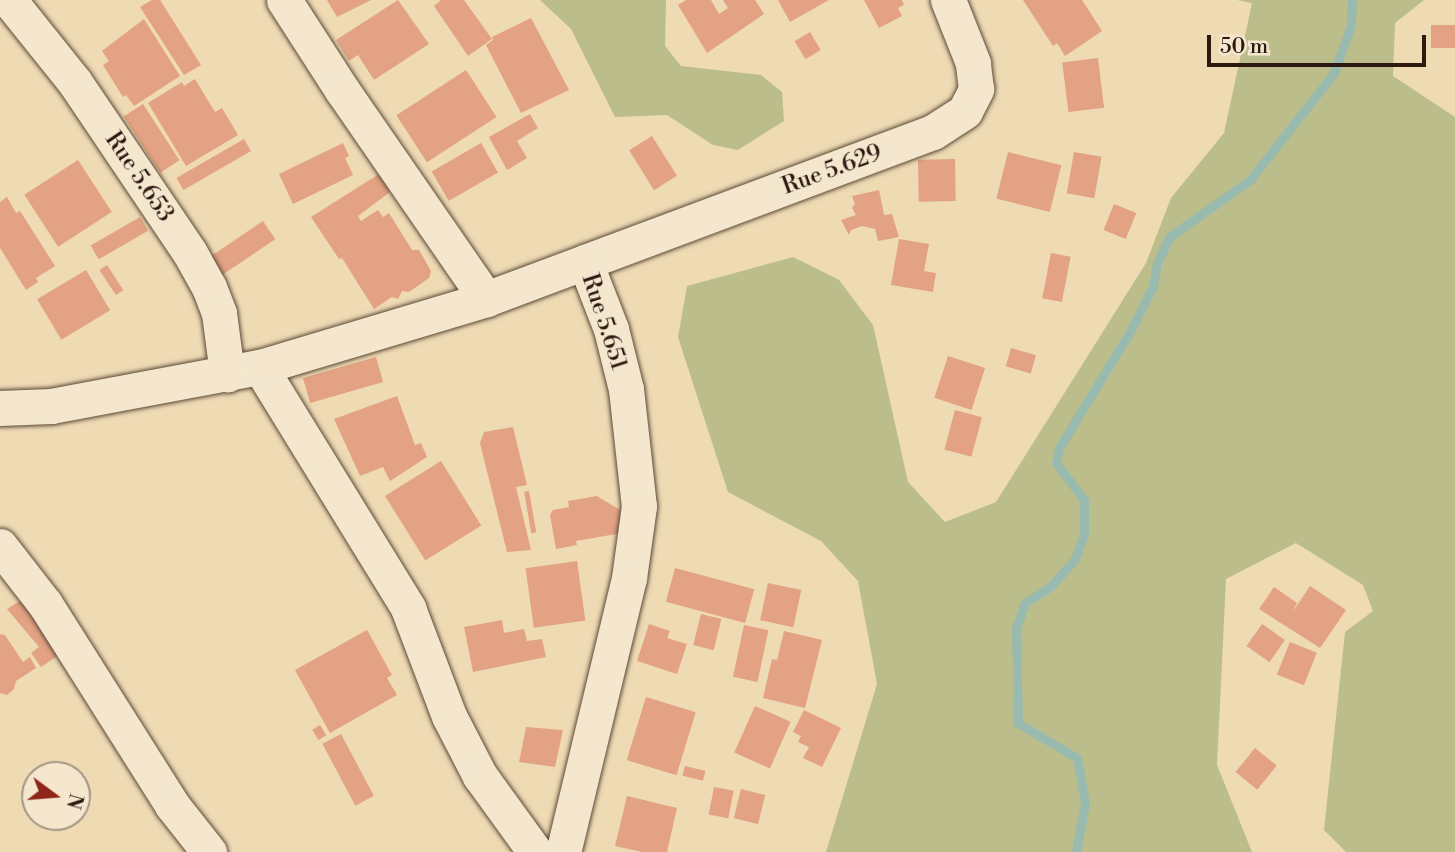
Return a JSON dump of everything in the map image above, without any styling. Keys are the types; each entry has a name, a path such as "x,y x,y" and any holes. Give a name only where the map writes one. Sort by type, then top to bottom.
{"street":[{"name":"Rue 5.653","path":"9,0 74,81 190,253 209,287 243,370"},
{"path":"284,0 342,90 486,299"},
{"name":"Rue 5.629","path":"585,262 933,132 965,111 976,89 973,63 948,0"},
{"name":"Rue 5.651","path":"0,408 51,406 243,370 486,299 585,262 611,329 625,389 639,506 629,578 563,852"},
{"path":"243,370 408,608 449,716 480,776 535,852"},
{"path":"0,546 45,604 172,805 209,852"}],"green space":[{"path":"540,0 666,0 665,46 681,66 761,75 782,92 784,121 738,150 713,145 667,115 615,117 571,29"},
{"path":"1237,0 1424,0 1395,23 1393,76 1455,117 1455,852 1346,852 1324,830 1345,632 1373,611 1363,585 1296,543 1226,579 1217,765 1252,852 826,852 877,684 858,581 821,541 728,492 678,337 687,286 793,257 839,280 873,325 908,482 945,522 996,502 1146,263 1171,198 1224,133 1252,3"}],"building":[{"path":"152,0 160,0 201,65 184,75 140,7"},
{"path":"327,0 371,0 337,17"},
{"path":"398,0 429,44 374,80 358,55 349,61 336,40"},
{"path":"441,0 464,0 492,39 468,56 434,6"},
{"path":"686,0 711,0 719,14 728,8 723,0 755,0 764,14 707,53 678,5"},
{"path":"778,0 829,0 790,22"},
{"path":"864,0 902,0 904,5 898,8 902,16 879,28"},
{"path":"1023,0 1082,0 1102,31 1065,56 1057,43 1053,46"},
{"path":"531,18 569,90 521,113 486,45 493,40 492,37"},
{"path":"144,19 180,76 134,106 126,95 123,97 103,65 109,61 102,51"},
{"path":"1431,25 1455,25 1455,48 1431,48"},
{"path":"810,32 821,50 805,59 795,41"},
{"path":"1098,58 1104,108 1068,112 1062,62"},
{"path":"466,70 496,117 427,162 396,115"},
{"path":"195,79 215,112 222,108 238,135 186,166 148,103 182,82 184,86"},
{"path":"143,104 179,160 160,173 124,117"},
{"path":"530,114 538,128 517,141 527,158 507,170 489,137"},
{"path":"652,136 677,176 654,190 629,150"},
{"path":"244,139 251,151 183,190 176,178"},
{"path":"343,143 349,156 345,158 353,175 293,204 279,174"},
{"path":"481,143 498,172 449,201 432,172"},
{"path":"1008,152 1061,165 1050,212 996,199"},
{"path":"1074,152 1102,157 1094,198 1067,193"},
{"path":"955,159 956,201 919,202 918,160"},
{"path":"78,160 112,212 58,247 24,195"},
{"path":"379,174 390,192 358,216 361,221 378,210 383,217 389,213 412,250 419,250 431,271 429,278 409,292 402,291 398,299 392,297 374,309 342,258 339,259 311,217"},
{"path":"879,190 884,215 892,214 899,237 878,241 875,229 862,226 851,230 849,235 841,220 856,215 852,208 855,204 852,196"},
{"path":"7,197 16,213 20,211 55,266 36,278 38,282 26,290 0,248 0,202"},
{"path":"1114,204 1136,213 1126,239 1104,230"},
{"path":"140,217 148,231 99,259 91,246"},
{"path":"263,221 275,239 221,276 209,257"},
{"path":"899,239 929,244 924,271 936,273 933,292 891,285"},
{"path":"1051,253 1071,257 1062,302 1042,298"},
{"path":"107,265 123,290 116,295 99,270"},
{"path":"86,270 110,310 61,340 37,299"},
{"path":"1011,348 1036,355 1031,373 1006,366"},
{"path":"948,356 985,368 971,410 934,398"},
{"path":"376,357 383,382 310,403 303,378"},
{"path":"397,396 415,445 421,443 427,457 390,481 383,467 360,476 334,419"},
{"path":"955,410 982,417 971,457 944,450"},
{"path":"513,427 527,485 516,487 531,550 507,552 480,443 484,432"},
{"path":"441,461 481,525 425,560 385,496"},
{"path":"529,491 536,532 531,533 524,492"},
{"path":"597,496 620,510 622,533 576,541 577,545 556,549 550,515 553,510 569,507 568,501"},
{"path":"577,561 585,620 534,628 526,568"},
{"path":"675,568 754,589 745,623 666,602"},
{"path":"768,583 801,590 793,627 760,620"},
{"path":"1310,586 1346,610 1320,648 1259,609 1274,587 1297,603 1292,613"},
{"path":"24,598 63,652 41,667 31,653 39,647 7,609"},
{"path":"701,614 721,619 714,650 693,645"},
{"path":"502,620 504,633 524,629 527,641 542,639 546,657 473,672 464,627"},
{"path":"649,624 670,631 667,638 687,644 677,674 637,661"},
{"path":"1262,624 1285,640 1269,662 1247,646"},
{"path":"744,625 768,630 757,682 733,677"},
{"path":"367,630 392,675 387,678 397,695 330,733 295,670"},
{"path":"784,631 822,640 805,708 763,698 772,659 777,660"},
{"path":"0,634 5,635 23,662 30,657 36,668 16,681 14,689 7,695 0,693"},
{"path":"1290,642 1317,653 1304,685 1277,674"},
{"path":"646,697 696,712 676,775 627,760"},
{"path":"755,706 791,722 770,768 734,753"},
{"path":"804,710 841,728 822,767 803,758 809,747 798,742 801,736 793,732"},
{"path":"320,725 326,735 318,740 312,730"},
{"path":"526,727 563,730 555,767 519,762"},
{"path":"341,734 374,796 355,806 322,744"},
{"path":"1255,748 1277,766 1257,790 1235,772"},
{"path":"685,766 705,771 703,781 683,776"},
{"path":"714,787 734,791 728,818 709,814"},
{"path":"741,789 765,795 758,824 734,818"},
{"path":"627,796 677,808 667,852 642,852 615,846"}],"waterway":[{"path":"1076,852 1085,803 1077,758 1018,723 1016,628 1025,603 1050,587 1075,559 1084,534 1084,500 1056,463 1059,448 1131,330 1153,286 1157,264 1169,237 1250,180 1334,73 1351,25 1352,0"}]}
